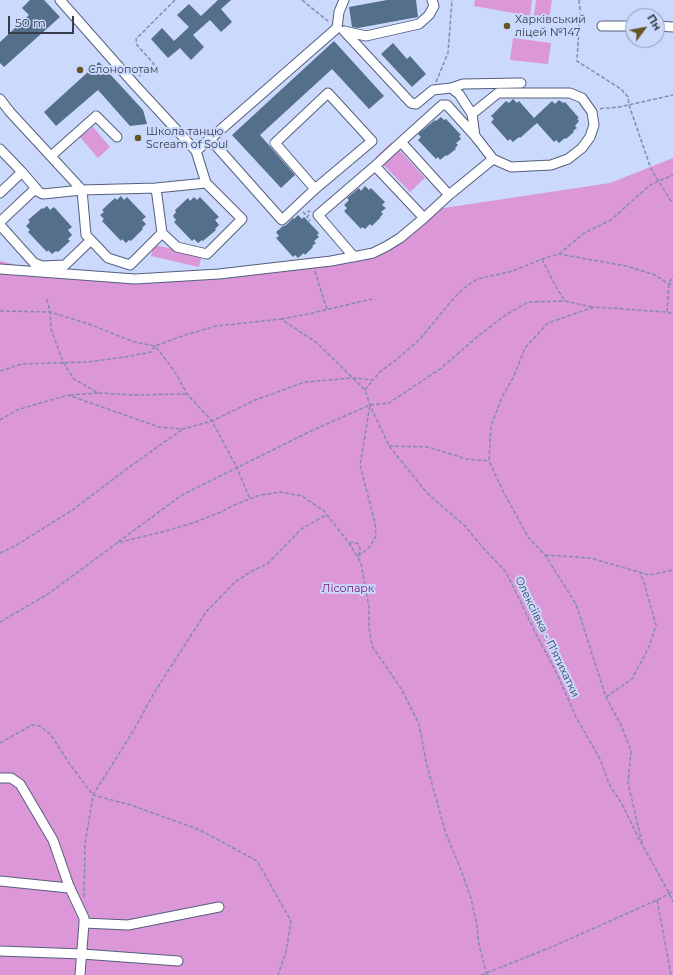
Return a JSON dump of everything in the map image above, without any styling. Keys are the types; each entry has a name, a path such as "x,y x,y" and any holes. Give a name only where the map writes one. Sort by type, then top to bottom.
{"street":[{"path":"60,0 196,151 206,183 242,219 207,254 177,247 162,233 156,188"},
{"path":"344,0 338,12 340,30 411,104 416,104 433,90 451,88 463,84 521,83"},
{"path":"340,30 366,36 419,24 429,15 434,6 432,0"},
{"path":"602,26 625,26"},
{"path":"196,151 340,30"},
{"path":"451,88 459,94 472,114 474,136"},
{"path":"210,139 282,220 315,189 372,141 328,93 275,143 315,189"},
{"path":"354,257 318,215 442,106 448,105 493,159 512,167 551,165 568,159 582,148 590,137 594,125 592,112 582,98 570,93 498,93 472,114"},
{"path":"0,99 10,112 82,190 86,235 108,258 130,264 162,233"},
{"path":"51,156 96,116 117,138"},
{"path":"401,142 449,195"},
{"path":"0,149 39,192 44,194 82,190 156,188 206,183"},
{"path":"0,269 135,279 219,274 331,261 373,253 400,238 493,159"},
{"path":"375,166 424,218"},
{"path":"0,192 22,172"},
{"path":"0,222 36,188"},
{"path":"0,225 34,263 42,266 65,265 91,240"},
{"path":"0,778 11,778 20,784 53,840 70,888 84,918 80,975"},
{"path":"0,880 70,888"},
{"path":"84,923 128,925 219,907"},
{"path":"0,951 82,954 178,961"}],"path":[{"path":"133,82 154,64 137,45 136,39 175,0"},
{"path":"302,0 340,30"},
{"path":"433,90 448,52 452,0"},
{"path":"579,0 580,10 577,61 621,89 628,97 651,169 673,202"},
{"path":"592,112 603,108 630,105 673,95"},
{"path":"281,319 317,343 365,390 381,371 419,340 464,288 476,279 513,271 542,259 559,254 584,233 611,220 650,185 673,175"},
{"path":"300,209 305,214 309,211 311,213 307,217"},
{"path":"559,254 626,266 655,275 669,284 673,284"},
{"path":"542,259 554,285 565,301"},
{"path":"314,263 327,310"},
{"path":"667,312 669,284 673,276"},
{"path":"47,299 50,312 51,329 63,362 74,379 98,393"},
{"path":"0,311 50,312 89,324 134,342 155,346 216,326 281,319 372,299"},
{"path":"0,622 48,594 182,495 311,431 370,405 389,403 440,369 504,316 528,302 565,301 594,307 667,312 673,314"},
{"path":"594,307 548,324 525,348 514,376 502,397 491,426 489,461 503,491 528,537 545,555 576,604 606,697 622,727 631,751 628,783 642,846"},
{"path":"0,371 22,364 87,362 151,352 155,346"},
{"path":"155,346 170,365 187,394 212,421 237,468 250,499"},
{"path":"0,553 15,546 74,510 132,465 183,430 212,421 255,400 305,382 353,378 373,380"},
{"name":"Олексіївка - П'ятихатки","path":"365,390 370,405 389,446 427,493 464,525 506,572 557,674 576,717 600,759 610,786 622,804 642,846 673,902"},
{"path":"0,420 17,410 68,395 98,393 135,395 187,394"},
{"path":"68,395 159,426 183,430"},
{"path":"358,556 369,548 376,536 375,523 360,465 370,405"},
{"path":"389,446 428,447 467,459 489,461"},
{"path":"117,543 193,523 260,495 281,492 302,496 324,511 358,556 361,563 369,607 369,628 372,646 402,690 419,724 427,766 446,834 471,898 477,926 479,945 487,974"},
{"path":"84,899 85,844 93,795 154,693 206,612 235,582 252,571 267,564 300,530 324,516 328,516"},
{"path":"349,543 354,542 358,544 360,552 358,556"},
{"path":"545,555 590,558 649,575 673,570"},
{"path":"606,697 632,679 649,647 656,625 640,572"},
{"path":"0,743 32,725 40,726 51,735 69,763 93,795 131,805 200,830 257,861 291,921 286,952 278,975"},
{"path":"481,975 487,974 552,947 657,900 673,890"},
{"path":"657,900 671,975"}],"green space":[{"path":"475,0 532,0 530,16 474,6"},
{"path":"536,0 552,0 549,18 534,16"},
{"path":"513,38 551,43 548,64 510,60"},
{"path":"93,127 110,147 98,158 80,137"},
{"path":"392,142 425,178 410,192 376,157"},
{"name":"Лісопарк","path":"673,158 673,975 0,975 0,261 37,270 194,276 356,259 394,248 437,209 610,183"},
{"path":"154,245 202,255 199,267 151,256"}],"building":[{"path":"30,0 44,0 60,17 4,67 0,63 0,42 29,15 22,8"},
{"path":"218,0 231,0 221,9 232,22 221,32 210,20 193,35 204,47 191,60 180,48 168,58 151,39 162,28 174,41 189,27 177,15 189,4 201,16"},
{"path":"387,0 416,0 418,17 358,28 352,27 349,7"},
{"path":"334,41 384,96 369,109 332,69 260,135 295,175 281,188 232,135"},
{"path":"393,43 407,59 410,56 426,74 412,87 381,54"},
{"path":"99,62 143,110 147,124 130,126 98,90 56,126 44,112"},
{"path":"513,99 517,103 519,101 534,118 552,101 555,104 559,100 563,103 565,102 579,118 577,119 579,121 575,126 577,128 566,139 565,138 559,143 556,140 554,142 537,123 520,138 519,137 513,142 510,139 508,141 491,122 494,119 491,116 506,101 509,103"},
{"path":"441,117 444,120 446,119 461,135 459,136 461,139 456,143 458,145 455,148 456,149 440,160 438,157 436,159 418,140 421,137 418,134"},
{"path":"365,186 369,190 371,188 385,202 382,205 386,208 381,212 383,214 372,226 370,224 365,229 362,227 361,229 344,211 347,208 344,205 349,200 347,198 359,188 361,191"},
{"path":"121,196 124,200 127,197 146,217 142,220 146,224 142,228 143,229 131,241 129,240 126,243 122,239 121,241 102,221 104,219 100,215 104,212 102,210 115,198 117,200"},
{"path":"194,197 197,200 200,197 219,217 215,220 219,225 215,229 216,230 203,241 202,240 198,243 194,239 192,241 174,222 176,220 173,216 176,212 175,210 188,198 190,201"},
{"path":"47,206 50,210 54,207 72,227 68,230 72,235 68,239 70,241 58,252 56,251 52,254 48,250 47,252 28,232 30,230 26,226 30,222 28,220 42,208 43,209"},
{"path":"298,215 302,219 304,217 319,233 317,235 319,237 314,241 316,243 305,255 304,253 298,258 295,255 293,257 276,238 279,236 276,232"}],"place":[{"name":"Харківський ліцей №147","path":"507,26"},
{"name":"Слонопотам","path":"80,70"},
{"name":"Школа танцю Scream of Soul","path":"138,138"}]}
